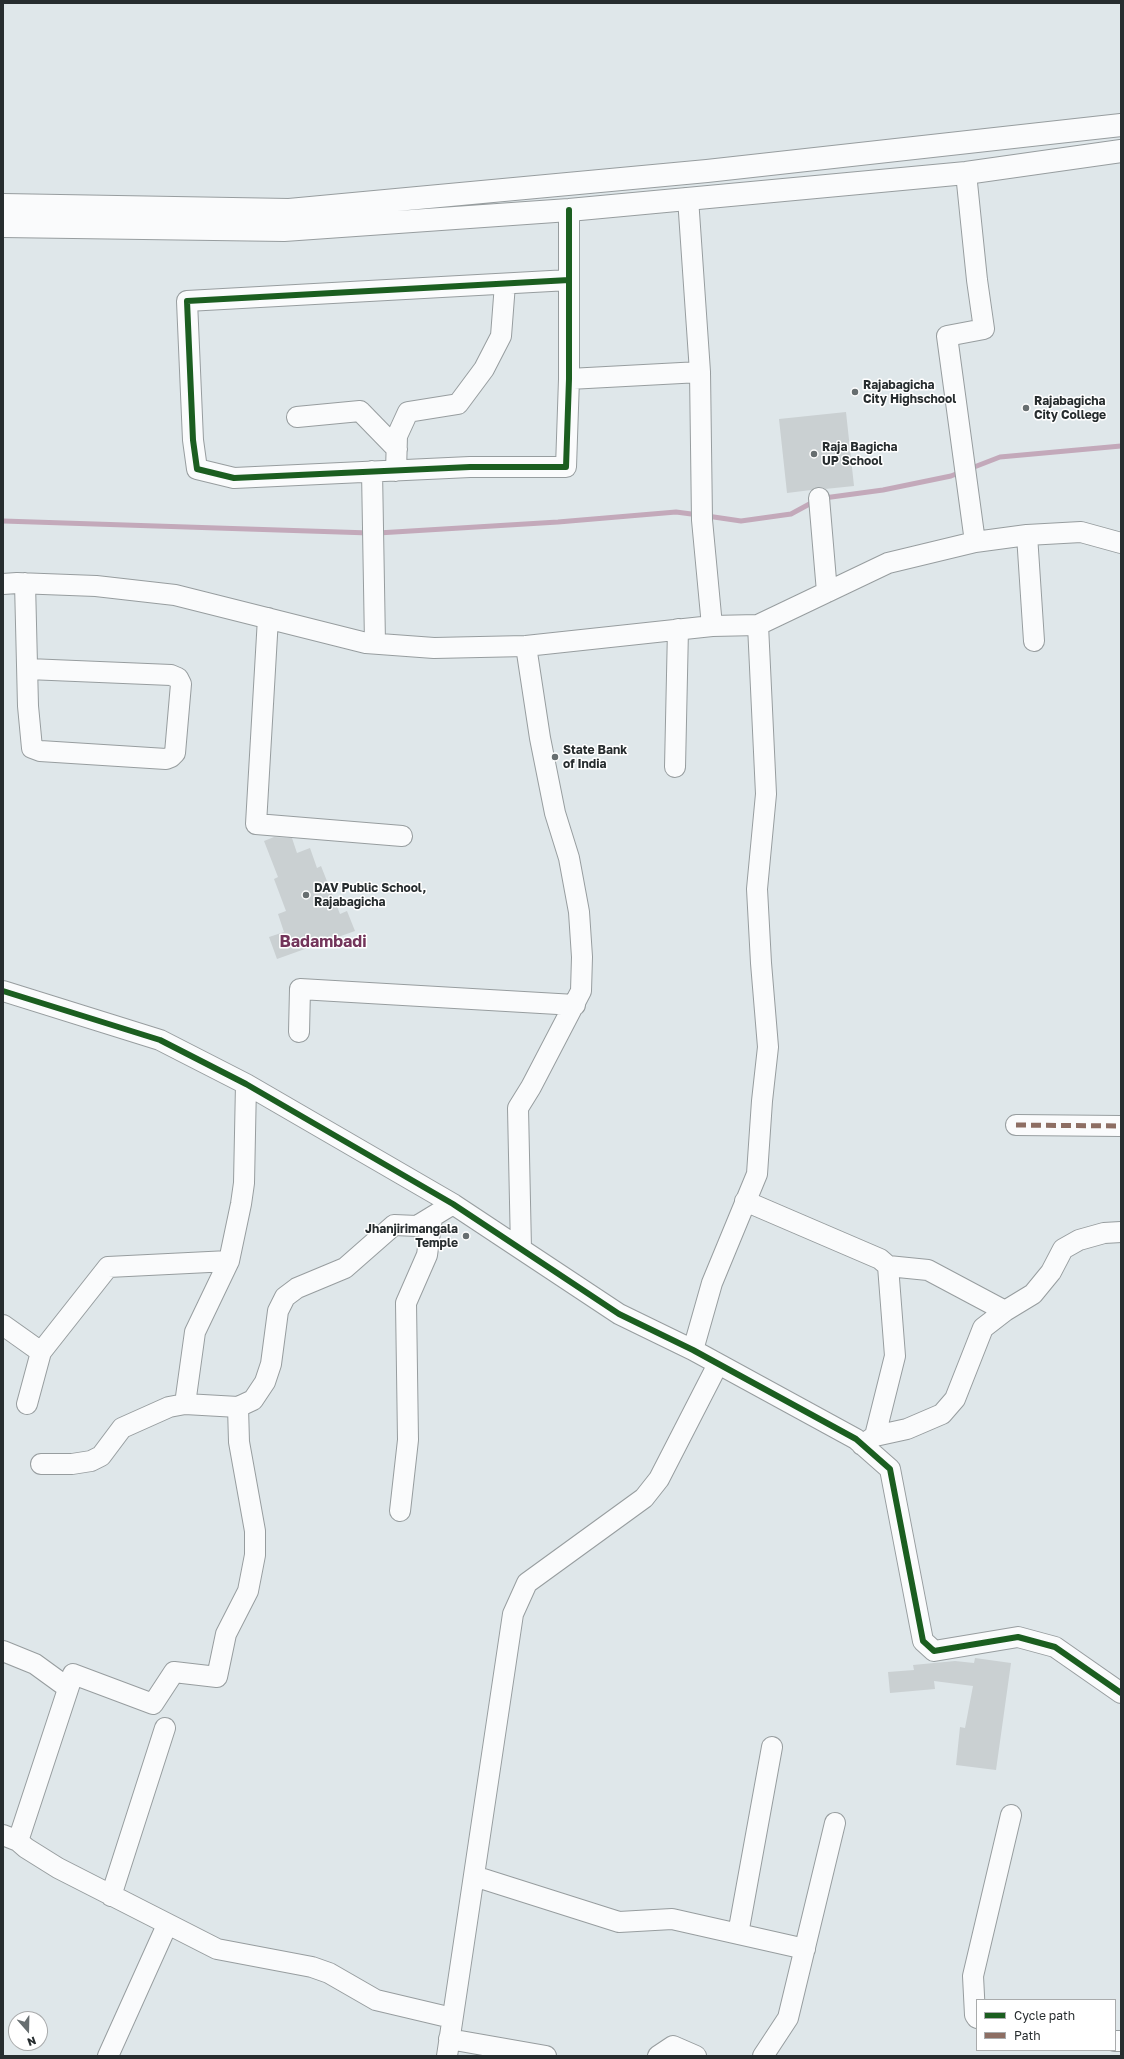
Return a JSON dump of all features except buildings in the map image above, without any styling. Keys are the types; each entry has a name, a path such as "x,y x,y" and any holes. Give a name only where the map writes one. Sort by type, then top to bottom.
{"main road":[{"path":"3,204 289,210 707,171 1121,124"},
{"path":"3,226 284,230 569,210 966,173 1121,151"}],"street":[{"path":"966,173 976,280 984,329 947,336 975,542"},
{"path":"688,198 700,372 702,520 712,626"},
{"path":"568,280 187,301 193,440 197,469 234,478 470,467 566,467 569,379 569,210"},
{"path":"396,471 397,436 408,412 458,404 484,369 501,336 505,284"},
{"path":"569,379 700,372"},
{"path":"297,417 360,411 397,449"},
{"path":"372,471 376,644"},
{"path":"819,498 827,592"},
{"path":"3,584 25,583 96,586 175,595 366,643 434,648 526,646 678,629 712,626 758,625 888,563 975,542 1027,535 1081,532 1121,543"},
{"path":"1027,535 1034,641"},
{"path":"25,583 28,706 32,748 40,751 166,759 175,753 181,684 178,678 171,675 28,669"},
{"path":"268,618 256,824 402,836"},
{"path":"693,1350 712,1283 757,1174 762,1101 768,1047 760,963 757,889 766,794 758,625"},
{"path":"675,767 678,629"},
{"path":"521,1249 518,1108 531,1087 581,991 582,957 579,912 569,858 555,813 526,646"},
{"path":"299,1032 300,989 575,1005"},
{"path":"3,991 160,1040 246,1084 453,1204 619,1314 693,1350 856,1440 869,1440 907,1428 942,1414 955,1399 983,1328 1005,1311 1033,1294 1051,1272 1063,1249 1079,1240 1104,1233 1121,1232"},
{"path":"184,1404 195,1332 229,1261 244,1183 246,1084"},
{"path":"1016,1125 1121,1126"},
{"path":"745,1201 880,1259 888,1266 928,1270 1005,1311"},
{"path":"41,1464 72,1464 91,1461 101,1456 122,1428 169,1407 184,1404 238,1407 253,1400 265,1382 271,1364 278,1311 285,1297 297,1288 345,1268 394,1225 417,1226 453,1204"},
{"path":"400,1512 408,1440 406,1303 427,1256 432,1218"},
{"path":"27,1404 41,1352 108,1267 229,1261"},
{"path":"869,1440 895,1356 888,1266"},
{"path":"3,1325 41,1352"},
{"path":"546,2056 448,2047 513,1614 527,1583 644,1498 659,1479 718,1364"},
{"path":"238,1407 239,1442 255,1531 256,1555 248,1591 226,1634 217,1677 174,1672 153,1704 73,1674 10,1838 58,1868 167,1925 217,1949 312,1967 329,1973 376,2000 452,2018"},
{"path":"869,1440 890,1469 923,1641 934,1651 1018,1637 1055,1647 1121,1693"},
{"path":"3,1651 36,1664 68,1688"},
{"path":"111,1896 165,1728"},
{"path":"738,1934 772,1747"},
{"path":"976,2016 973,1976 1011,1816"},
{"path":"763,2056 788,2018 835,1823"},
{"path":"474,1876 619,1922 672,1919 805,1948"},
{"path":"108,2056 167,1925"},
{"path":"658,2056 673,2046 696,2056"}],"waterway":[{"path":"969,469 1000,457 1121,446"},
{"path":"824,498 883,490 951,476 961,472"},
{"path":"707,516 741,521 791,514 815,501"},
{"path":"378,533 558,522 676,512 699,515"},
{"path":"3,521 370,533"}],"marked path":[{"path":"1016,1125 1121,1126"}],"cycle path":[{"path":"569,210 569,379 566,467 470,467 234,478 197,469 193,440 187,301 569,280"},
{"path":"3,991 160,1040 246,1084 453,1204 619,1314 693,1350 856,1439 890,1469 923,1641 934,1651 1018,1637 1055,1647 1121,1693"}],"place":[{"name":"Rajabagicha City Highschool","path":"855,392"},
{"name":"Rajabagicha City College","path":"1026,408"},
{"name":"Raja Bagicha UP School","path":"814,454"},
{"name":"State Bank of India","path":"555,757"},
{"name":"DAV Public School, Rajabagicha","path":"306,895"},
{"name":"Jhanjirimangala Temple","path":"466,1236"}],"district":[{"name":"Badambadi","path":"323,942"}]}
